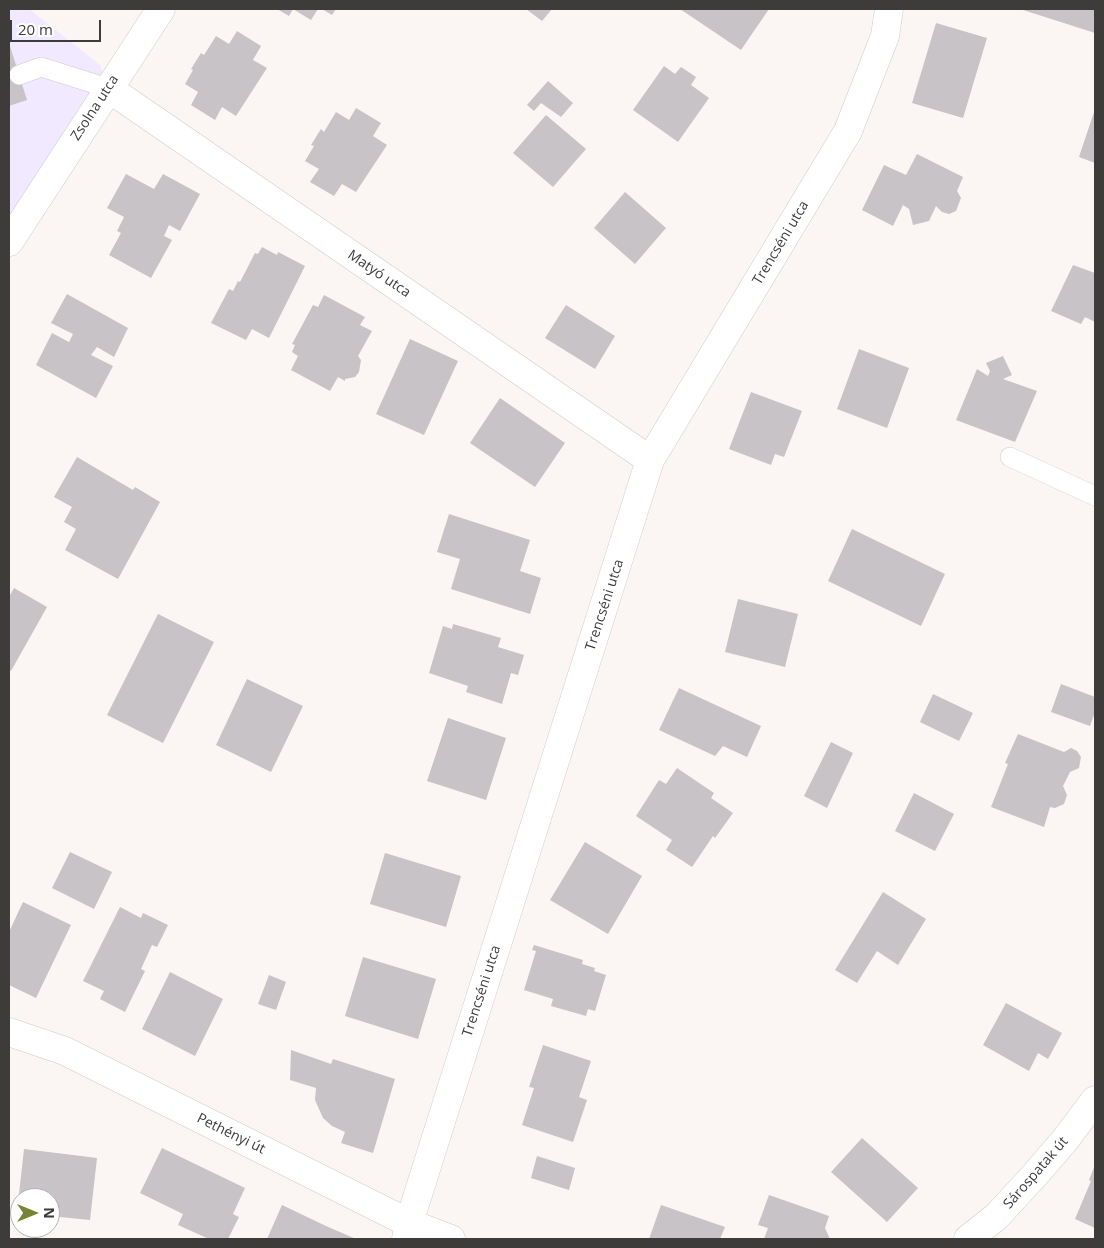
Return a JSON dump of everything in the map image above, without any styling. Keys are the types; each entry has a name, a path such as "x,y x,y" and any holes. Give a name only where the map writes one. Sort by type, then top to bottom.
{"street":[{"name":"Zsolna utca","path":"9,242 20,212 108,88 161,9"},
{"name":"Trencséni utca","path":"408,1231 650,460 848,130 885,36 889,9"},
{"name":"Matyó utca","path":"108,88 650,460"},
{"name":"Pethényi út","path":"9,1032 64,1051 408,1231 451,1239"},
{"name":"Sárospatak út","path":"968,1239 996,1217 1027,1184 1066,1140 1095,1100"}],"lane":[{"path":"19,75 41,67 108,88"},
{"path":"1010,457 1095,496"}],"shaded area":[{"path":"9,9 29,9 100,65 108,88 14,216 9,216"}],"building":[{"path":"277,9 293,9 289,16"},
{"path":"293,9 318,9 311,20"},
{"path":"322,9 336,9 332,15"},
{"path":"526,9 552,9 542,21"},
{"path":"680,9 769,9 741,50"},
{"path":"1020,9 1095,9 1095,33"},
{"path":"936,23 987,38 963,118 912,103"},
{"path":"237,31 261,46 253,60 267,68 236,116 222,107 215,120 191,105 198,92 185,84 193,70 191,69 201,53 204,55 216,36 229,44"},
{"path":"9,43 27,100 9,106"},
{"path":"664,66 675,74 681,67 696,77 691,85 709,98 678,142 633,110"},
{"path":"548,81 573,103 561,117 541,103 534,111 527,105"},
{"path":"356,108 381,123 373,136 387,145 356,192 342,184 334,196 310,182 319,169 305,161 314,146 311,145 321,129 324,132 336,112 349,120"},
{"path":"1095,109 1095,163 1079,157"},
{"path":"546,115 586,149 553,187 513,153"},
{"path":"917,154 963,177 957,191 961,198 956,211 949,214 942,212 936,206 929,221 913,225 909,209 903,205 893,226 862,210 884,165 906,175"},
{"path":"126,174 154,189 163,174 200,194 180,231 169,225 164,236 172,240 151,278 109,255 121,233 117,231 124,217 107,208"},
{"path":"625,192 666,228 635,264 594,228"},
{"path":"262,247 277,255 278,252 305,266 269,338 252,329 246,340 211,323 229,289 233,291 238,281 240,282 255,253 258,254"},
{"path":"1073,265 1095,273 1095,322 1085,317 1081,324 1051,311"},
{"path":"67,294 128,328 114,357 97,347 91,355 113,366 96,398 36,365 52,333 69,342 73,334 51,323"},
{"path":"324,295 365,317 360,325 372,331 358,356 361,360 359,372 355,377 345,379 345,381 338,377 330,391 291,370 298,356 292,352 295,345 292,344 313,305 318,307"},
{"path":"566,305 615,336 595,369 545,338"},
{"path":"410,339 458,361 424,435 376,414"},
{"path":"859,349 909,368 887,428 837,409"},
{"path":"1003,356 1012,375 1003,379 1037,391 1015,442 956,420 977,369 988,376 990,371 986,363"},
{"path":"751,392 802,411 784,457 775,454 771,465 729,449"},
{"path":"500,398 565,443 535,487 470,443"},
{"path":"77,457 133,490 135,487 160,502 118,579 65,550 76,529 64,522 72,507 54,497"},
{"path":"449,514 530,540 520,571 541,578 530,614 451,589 460,559 437,552"},
{"path":"852,529 945,574 921,626 828,581"},
{"path":"14,588 47,607 11,671 9,669 9,597"},
{"path":"738,599 798,614 785,667 725,652"},
{"path":"158,614 214,642 163,743 107,715"},
{"path":"453,624 501,638 498,647 524,655 518,675 511,673 502,704 466,692 468,686 429,673 443,626 452,629"},
{"path":"247,679 303,706 271,772 216,745"},
{"path":"1061,684 1095,697 1095,712 1090,726 1051,712"},
{"path":"679,688 761,726 747,757 723,746 715,756 659,730"},
{"path":"933,694 973,713 959,741 920,722"},
{"path":"448,718 506,738 486,800 427,781"},
{"path":"1018,734 1064,752 1071,748 1077,751 1081,757 1079,768 1070,772 1063,786 1067,795 1064,804 1055,808 1050,807 1044,827 991,807 1008,764 1005,763"},
{"path":"831,742 853,753 827,808 804,796"},
{"path":"677,768 714,793 711,798 733,813 715,838 713,836 692,867 666,850 672,840 636,816 659,780 666,784"},
{"path":"914,793 954,814 935,851 895,831"},
{"path":"585,842 642,876 608,934 550,900"},
{"path":"70,852 112,872 94,909 52,888"},
{"path":"385,853 461,876 446,927 370,904"},
{"path":"883,892 926,919 898,965 877,951 857,983 835,970"},
{"path":"23,902 71,925 36,998 9,985 9,932"},
{"path":"120,907 141,918 143,913 168,925 157,947 152,945 141,969 145,971 125,1012 100,999 104,991 83,981"},
{"path":"534,945 583,960 582,964 595,968 594,971 606,975 595,1011 588,1009 586,1016 551,1006 553,999 524,990 536,951 532,950"},
{"path":"363,957 436,979 418,1039 345,1016"},
{"path":"170,972 223,999 195,1056 142,1029"},
{"path":"269,975 286,982 276,1010 258,1004"},
{"path":"1006,1003 1062,1033 1048,1059 1038,1053 1029,1071 983,1045"},
{"path":"543,1045 591,1061 579,1097 587,1100 573,1142 522,1125 534,1088 529,1087"},
{"path":"291,1050 331,1064 333,1059 395,1079 373,1153 341,1143 345,1132 332,1126 323,1118 315,1100 316,1088 290,1080"},
{"path":"862,1138 918,1188 887,1222 831,1172"},
{"path":"162,1148 245,1188 233,1214 239,1217 228,1239 209,1239 178,1225 183,1214 140,1193"},
{"path":"24,1149 97,1158 90,1220 60,1217 60,1188 20,1188"},
{"path":"537,1156 575,1168 569,1190 531,1178"},
{"path":"1095,1165 1095,1228 1075,1219 1091,1181 1089,1180"},
{"path":"769,1195 829,1216 825,1228 830,1239 764,1239 768,1228 758,1225"},
{"path":"282,1205 326,1226 356,1239 267,1239"},
{"path":"661,1205 725,1227 720,1239 649,1239"}]}
